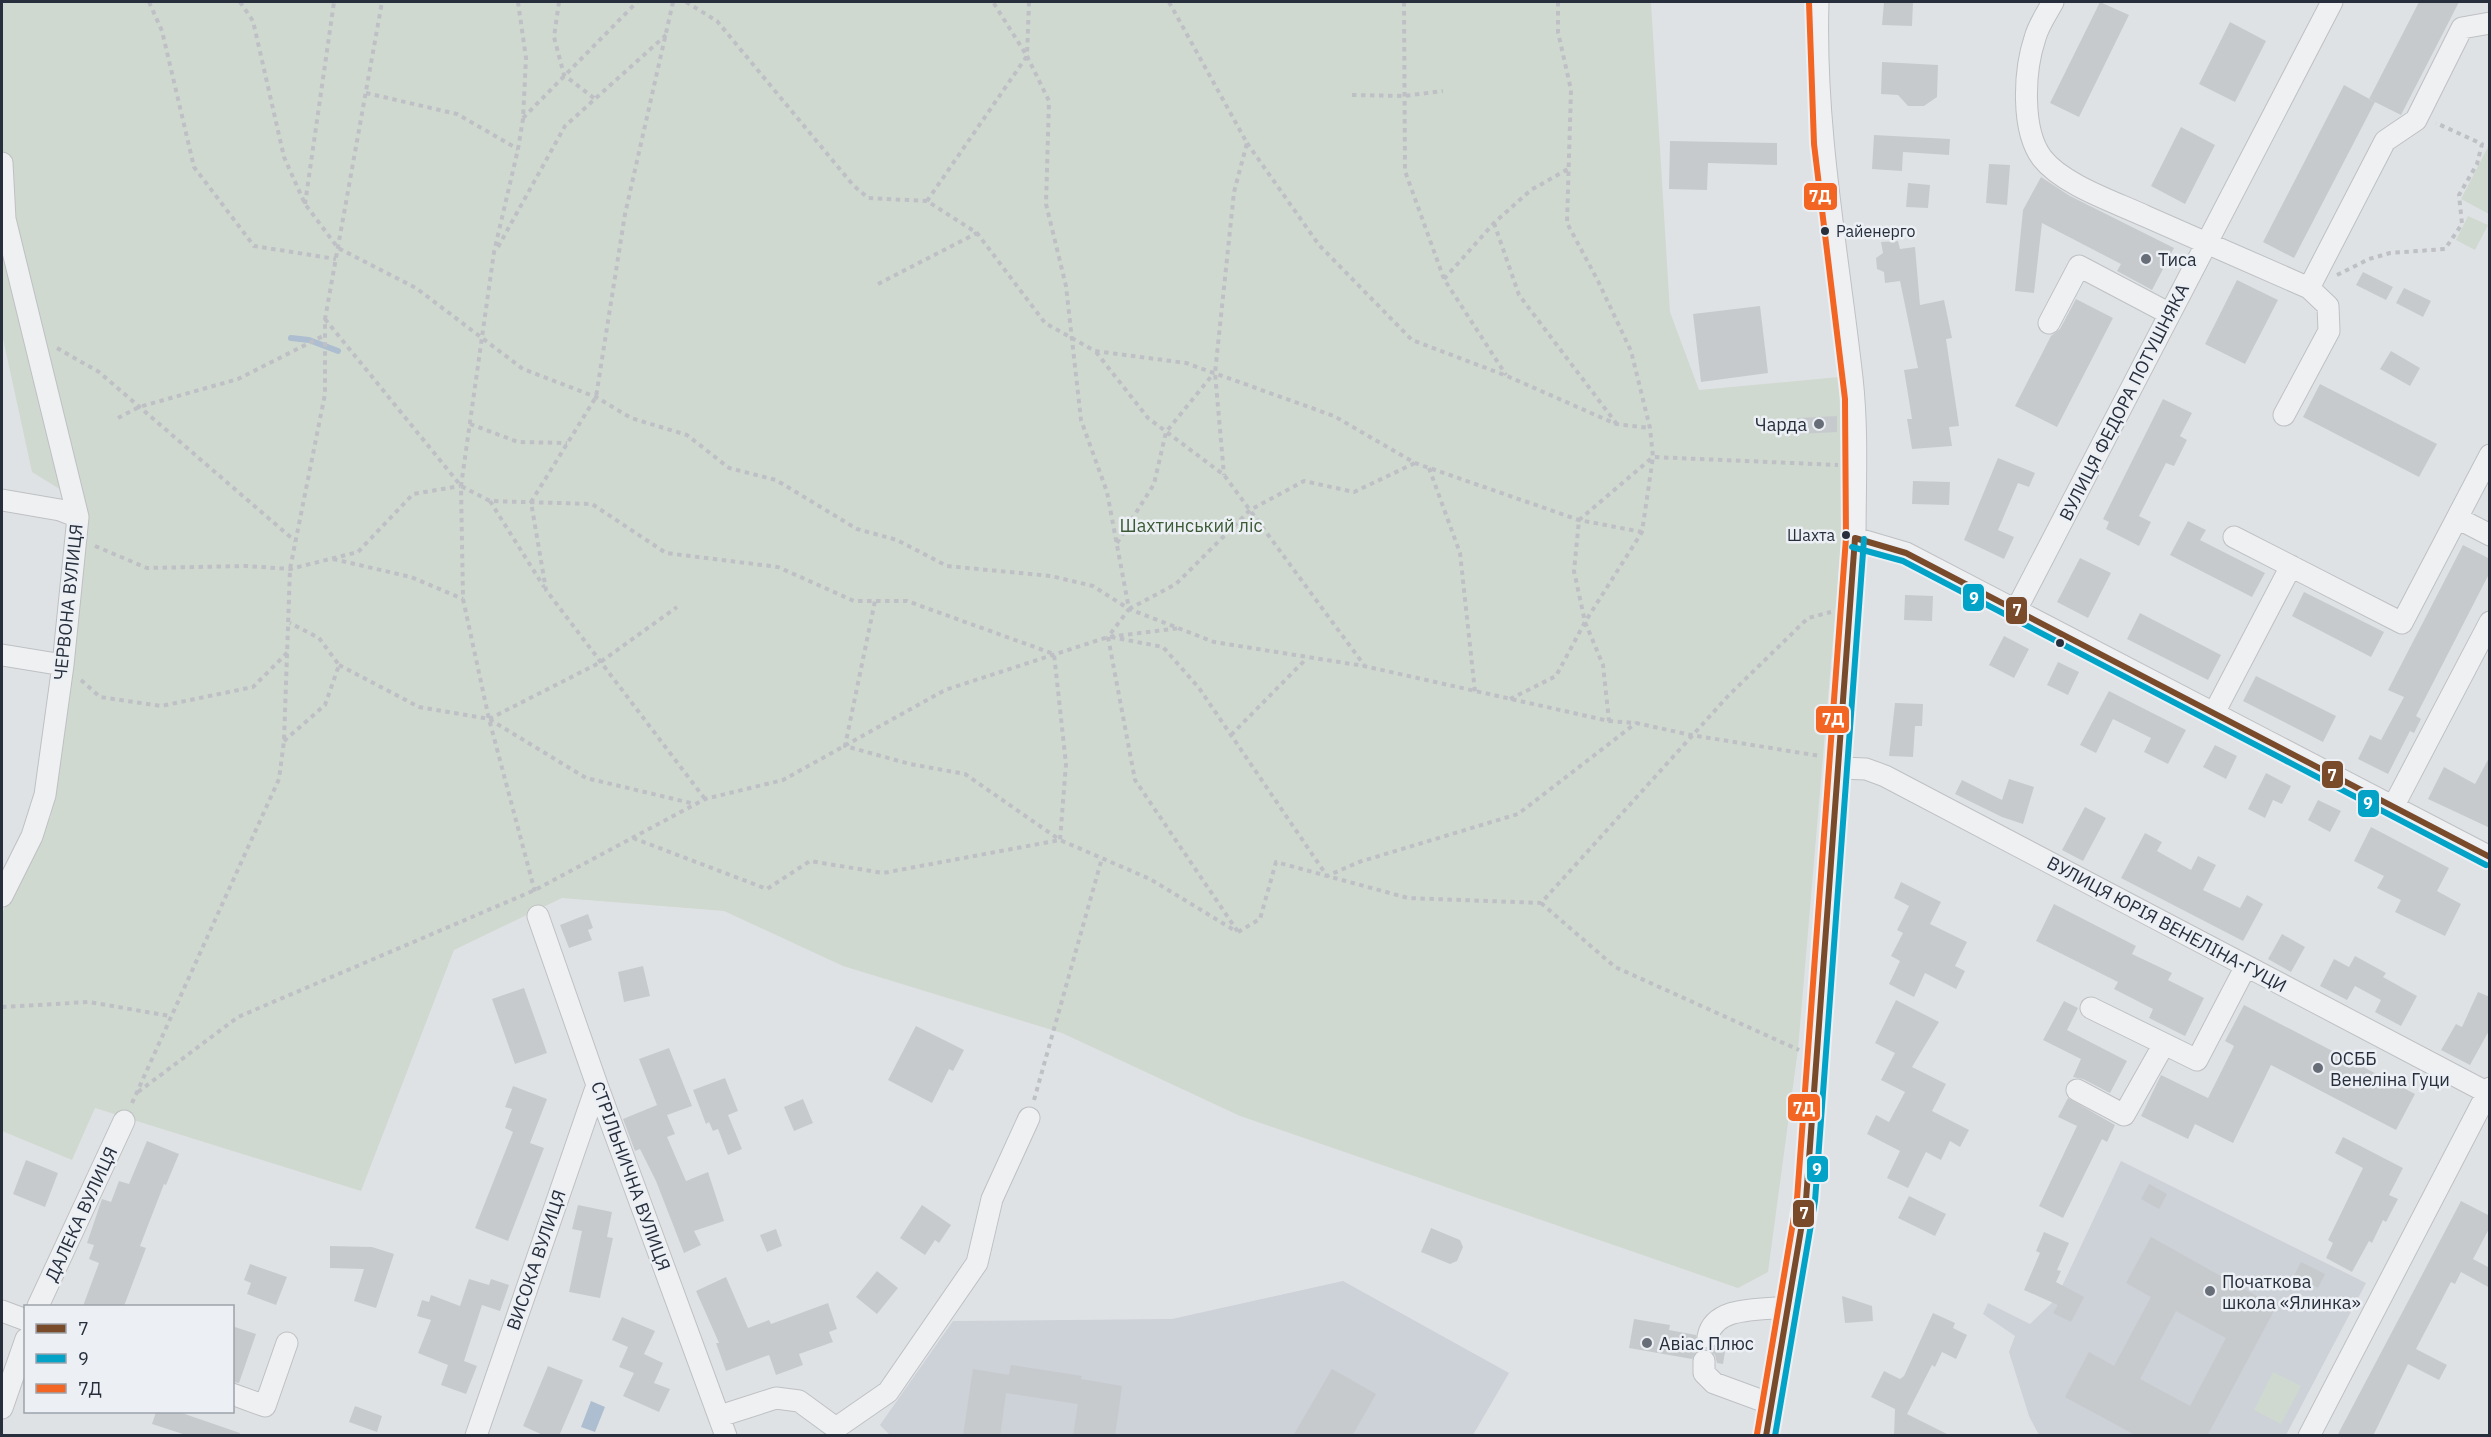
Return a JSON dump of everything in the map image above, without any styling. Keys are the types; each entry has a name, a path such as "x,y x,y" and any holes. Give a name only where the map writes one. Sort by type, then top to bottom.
{"street":[{"path":"1766,1436 1806,1200 1840,768 1855,538 1857,466 1852,380 1823,140 1818,2"},
{"path":"2053,2 2035,37 2029,62 2027,112 2031,138 2043,159 2061,176 2088,190 2309,288 2328,306 2329,331 2284,415"},
{"name":"ВУЛИЦЯ ФЕДОРА ПОТУШНЯКА","path":"2016,610 2332,2"},
{"path":"2309,288 2385,141 2416,120 2462,27 2490,23"},
{"name":"ЧЕРВОНА ВУЛИЦЯ","path":"2,163 5,219 78,528 63,665 45,795 32,836 2,896"},
{"path":"2049,323 2079,266 2170,314"},
{"path":"2234,537 2402,623 2490,455"},
{"path":"2,500 60,510 78,528"},
{"path":"2457,518 2490,535"},
{"path":"1855,538 1906,553 2490,857"},
{"path":"2214,713 2291,566"},
{"path":"2393,807 2490,622"},
{"path":"2,655 63,665"},
{"name":"ВУЛИЦЯ ЮРІЯ ВЕНЕЛІНА-ГУЦИ","path":"1840,768 1866,769 1885,776 2489,1091"},
{"name":"СТРІЛЬНИЧНА ВУЛИЦЯ","path":"538,916 597,1085 723,1426"},
{"path":"2091,1008 2197,1060 2246,966"},
{"path":"2077,1090 2124,1115 2164,1044"},
{"name":"ВИСОКА ВУЛИЦЯ","path":"476,1436 597,1085"},
{"path":"2309,1436 2489,1091"},
{"path":"723,1426 776,1398 799,1401 839,1432 888,1392 977,1263 992,1199 1029,1118"},
{"name":"ДАЛЕКА ВУЛИЦЯ","path":"38,1305 124,1120"},
{"path":"1708,1337 1710,1329 1718,1320 1733,1313 1789,1307"},
{"path":"2,1311 24,1319"},
{"path":"234,1395 266,1406 287,1344"},
{"path":"2,1408 24,1345"},
{"path":"1704,1361 1704,1373 1714,1383 1771,1404"}],"path":[{"path":"149,2 162,32 194,167 254,246 336,259"},
{"path":"240,2 253,21 284,157 305,204 338,248 416,288 523,369 596,397 631,417 687,435 729,468 776,480 857,529 897,540 946,566 1051,576 1093,586 1129,609 1214,642 1364,666 1610,721 1636,723 1691,735 1820,757"},
{"path":"305,204 333,2"},
{"path":"124,1120 279,778 284,741 290,623 290,569 325,393 325,319 382,2"},
{"path":"518,2 526,58 523,119 519,149 494,252 461,486 463,599 489,719 535,890 538,916"},
{"path":"559,2 554,37 564,75 595,99"},
{"path":"523,119 637,2"},
{"path":"546,590 531,502 596,397 625,214 673,2"},
{"path":"686,2 717,21 853,185 868,198 927,201 977,233 1045,323 1072,340 1095,351 1186,363 1334,416 1415,463 1578,520 1642,532"},
{"path":"993,2 1027,56 1049,102 1046,204 1066,286 1081,420 1107,492 1129,609"},
{"path":"927,201 1027,56 1029,2"},
{"path":"1169,2 1247,143 1319,245 1412,340 1507,376 1616,424 1650,428"},
{"path":"1404,2 1405,171 1444,279 1507,376"},
{"path":"1510,699 1556,676 1585,622 1642,532 1653,457 1650,428 1631,351 1567,223 1571,90 1558,32 1558,2"},
{"path":"494,252 565,126 667,34"},
{"path":"1352,95 1404,96 1443,91"},
{"path":"366,93 457,114 519,149"},
{"path":"2309,288 2346,273 2369,259 2390,253 2445,249 2462,224 2458,195 2477,164 2482,144 2418,115"},
{"path":"1224,475 1215,373 1234,192 1247,143"},
{"path":"1444,279 1494,223 1531,190 1568,169"},
{"path":"1494,223 1520,295 1616,424"},
{"path":"878,284 977,233"},
{"path":"325,319 461,486 490,501 592,504 666,553 778,567 854,601 907,601 1053,654"},
{"path":"31,333 99,372 296,542"},
{"path":"118,417 139,407 238,379 325,335"},
{"path":"1095,351 1148,418 1224,475 1364,666"},
{"path":"1117,544 1154,484 1166,432 1215,373"},
{"path":"470,424 518,442 568,443"},
{"path":"1610,721 1603,665 1585,622 1574,571 1578,520 1653,457 1857,466"},
{"path":"1238,932 1136,780 1108,636 1129,609 1176,584 1250,510 1304,481 1354,492 1415,463"},
{"path":"1428,467 1460,553 1475,692"},
{"path":"78,528 147,568 246,566 290,569 358,552 413,494 461,486"},
{"path":"490,501 546,590 599,663 705,799"},
{"path":"332,559 411,577 463,599"},
{"path":"844,746 875,601"},
{"path":"489,719 599,663 677,607"},
{"path":"1541,903 1691,735 1808,618 1850,608"},
{"path":"290,623 319,638 339,665 419,707 489,719 586,778 696,804"},
{"path":"136,1094 238,1017 535,890 705,799 783,780 945,690 1108,636 1181,628"},
{"path":"1108,636 1163,647 1199,688 1327,876"},
{"path":"63,665 100,697 161,706 254,687 288,652"},
{"path":"1053,654 1066,764 1060,840"},
{"path":"1231,735 1308,657"},
{"path":"284,741 325,705 339,665"},
{"path":"1327,876 1359,862 1518,814 1636,723"},
{"path":"844,746 910,764 965,774 1060,840 1150,879 1238,932"},
{"path":"633,838 767,889 810,861 883,873 1060,840"},
{"path":"1029,1118 1102,858"},
{"path":"1238,932 1260,919 1276,862 1408,898 1541,903 1615,967 1818,1058"},
{"path":"2,1007 89,1002 170,1016"}],"shaded area":[{"name":"Початкова школа «Ялинка»","path":"2121,1161 2366,1283 2286,1435 2039,1435 2029,1416 2009,1352 2015,1336 1983,1314 1988,1303 2030,1324 2056,1299"},
{"path":"1343,1281 1509,1373 1473,1435 891,1436 880,1425 953,1321 1172,1319"}],"green space":[{"name":"Шахтинський ліс","path":"2,2 1651,2 1670,312 1699,390 1839,377 1843,522 1798,1049 1768,1272 1738,1288 1240,1116 1062,1033 843,966 724,911 562,898 454,950 361,1191 95,1108 72,1160 2,1131 2,913 51,816 87,506 32,472 2,334"},
{"path":"2489,145 2489,214 2461,199"},
{"path":"2468,216 2488,225 2475,250 2456,240"},
{"path":"2273,1372 2301,1386 2281,1424 2254,1410"}],"water":[{"path":"591,1401 605,1407 595,1432 581,1427"}],"building":[{"path":"1884,2 1913,2 1912,26 1882,25"},
{"path":"2100,2 2129,15 2079,117 2050,103"},
{"path":"2419,2 2459,2 2401,115 2369,99"},
{"path":"2230,22 2266,41 2235,102 2199,84"},
{"path":"1882,62 1938,65 1937,97 1924,106 1908,106 1898,95 1881,94"},
{"path":"2344,85 2375,102 2294,258 2263,242"},
{"path":"2181,127 2215,145 2185,204 2151,186"},
{"path":"1874,135 1950,139 1949,155 1903,152 1902,171 1872,169"},
{"path":"1670,141 1777,143 1777,165 1708,163 1707,190 1669,189"},
{"path":"1989,164 2010,165 2007,205 1986,203"},
{"path":"2041,177 2070,196 2174,248 2152,290 2117,271 2121,264 2042,223 2034,293 2015,291 2023,210"},
{"path":"1908,183 1930,185 1928,208 1906,207"},
{"path":"1898,241 1900,249 1915,247 1920,305 1944,300 1952,338 1946,339 1959,426 1949,427 1952,446 1912,449 1907,419 1912,419 1904,370 1918,368 1900,281 1885,283 1884,272 1877,269 1876,258 1883,253 1881,242"},
{"path":"2363,272 2393,287 2386,300 2356,285"},
{"path":"2237,280 2278,300 2245,364 2205,344"},
{"path":"2404,288 2431,301 2423,317 2396,303"},
{"path":"2076,299 2113,318 2057,427 2015,406 2051,336 2060,329"},
{"path":"1760,306 1768,373 1701,382 1693,314"},
{"path":"2391,351 2420,368 2410,386 2380,369"},
{"path":"2320,384 2437,444 2419,477 2303,417"},
{"path":"2163,399 2192,413 2180,436 2187,440 2174,466 2166,463 2139,516 2151,522 2139,546 2106,529 2109,522 2103,519"},
{"path":"1837,416 1837,432 1798,434 1797,418"},
{"path":"1998,458 2035,473 2029,487 2018,483 1998,530 2014,537 2004,559 1964,540"},
{"path":"1913,481 1950,482 1949,505 1912,504"},
{"path":"2188,521 2206,530 2200,540 2265,573 2252,597 2170,555"},
{"path":"2463,545 2490,559 2490,572 2416,716 2421,719 2414,733 2410,731 2388,774 2358,759 2370,735 2381,740 2404,697 2388,690"},
{"path":"2080,558 2111,573 2088,618 2057,602"},
{"path":"2304,592 2384,632 2371,657 2292,616"},
{"path":"1905,595 1933,596 1932,621 1904,620"},
{"path":"2140,613 2221,655 2208,680 2127,639"},
{"path":"2004,636 2029,649 2014,678 1989,665"},
{"path":"2058,662 2079,672 2068,695 2047,685"},
{"path":"2256,676 2336,716 2323,742 2243,701"},
{"path":"2109,691 2186,730 2168,764 2144,752 2151,738 2113,719 2096,753 2080,745"},
{"path":"1895,703 1923,704 1922,726 1915,726 1913,757 1889,756"},
{"path":"2215,745 2237,756 2226,779 2203,767"},
{"path":"2490,756 2490,828 2428,799 2444,767 2475,784"},
{"path":"2266,773 2291,786 2282,804 2273,800 2265,818 2248,809"},
{"path":"2009,779 2034,787 2023,824 2002,817 1955,794 1962,780 2002,800"},
{"path":"2318,800 2341,811 2330,832 2308,820"},
{"path":"2085,807 2106,818 2083,861 2062,850"},
{"path":"2371,827 2449,868 2437,891 2461,904 2445,936 2395,912 2401,900 2377,888 2384,876 2354,861"},
{"path":"2145,833 2162,842 2157,851 2191,870 2198,856 2216,865 2203,890 2240,908 2247,895 2263,904 2243,941 2121,878"},
{"path":"1901,882 1941,902 1930,924 1967,942 1955,966 1965,971 1956,989 1925,973 1914,997 1889,984 1900,961 1891,956 1903,933 1897,930 1909,906 1894,898"},
{"path":"2054,904 2136,946 2132,954 2172,973 2168,980 2204,998 2185,1036 2149,1018 2153,1009 2114,989 2118,982 2036,941"},
{"path":"588,914 593,928 588,930 592,940 569,948 560,925"},
{"path":"2282,934 2305,947 2291,972 2268,959"},
{"path":"2355,956 2386,973 2383,977 2417,996 2401,1026 2375,1012 2381,1000 2355,986 2347,1000 2320,986 2334,959 2349,967"},
{"path":"643,966 650,996 624,1002 618,972"},
{"path":"524,988 547,1053 515,1064 492,999"},
{"path":"2478,992 2490,997 2490,1029 2470,1065 2441,1050 2456,1024 2462,1027"},
{"path":"1896,1000 1939,1022 1912,1067 1946,1084 1932,1111 1969,1130 1960,1147 1950,1141 1941,1160 1926,1152 1908,1188 1887,1178 1900,1151 1867,1134 1876,1115 1889,1122 1905,1092 1881,1080 1895,1053 1875,1043"},
{"path":"2064,1001 2078,1008 2067,1030 2127,1061 2110,1093 2083,1079 2073,1077 2081,1059 2043,1040"},
{"path":"2244,1005 2415,1094 2396,1130 2271,1065 2233,1143 2195,1124 2188,1139 2141,1116 2161,1075 2208,1098 2234,1046 2225,1041"},
{"path":"916,1026 964,1050 953,1071 949,1069 932,1103 888,1080"},
{"path":"669,1048 692,1106 667,1115 675,1134 667,1137 686,1181 708,1172 724,1221 694,1231 701,1245 684,1253 656,1181 640,1149 635,1151 623,1119 657,1105 639,1059"},
{"path":"725,1078 738,1111 728,1115 742,1149 728,1155 718,1129 713,1131 709,1122 706,1124 693,1090"},
{"path":"513,1086 547,1099 530,1143 544,1148 508,1241 475,1228 513,1132 505,1128 512,1109 505,1107"},
{"path":"2068,1098 2115,1125 2107,1142 2102,1139 2063,1218 2039,1206 2077,1126 2058,1117"},
{"path":"803,1099 813,1123 794,1131 784,1107"},
{"path":"2343,1137 2403,1168 2389,1195 2398,1199 2386,1222 2383,1220 2372,1243 2369,1241 2352,1272 2326,1258 2333,1243 2328,1240 2363,1168 2335,1153"},
{"path":"147,1141 179,1154 166,1185 164,1184 140,1246 146,1248 124,1305 83,1305 99,1263 89,1259 94,1245 87,1243 102,1199 111,1202 119,1181 129,1184"},
{"path":"26,1160 58,1173 45,1207 13,1194"},
{"path":"2149,1184 2167,1194 2159,1209 2141,1199"},
{"path":"1909,1196 1946,1214 1935,1236 1898,1218"},
{"path":"2461,1201 2490,1216 2490,1227 2473,1259 2490,1268 2490,1288 2461,1272 2455,1284 2451,1282 2416,1349 2447,1365 2439,1380 2408,1364 2373,1436 2337,1436"},
{"path":"578,1205 612,1212 607,1237 613,1238 600,1298 569,1292 582,1231 572,1229"},
{"path":"922,1205 951,1225 939,1243 935,1240 925,1255 900,1238"},
{"path":"1431,1228 1460,1240 1463,1247 1457,1261 1450,1264 1421,1252"},
{"path":"776,1229 782,1246 767,1252 760,1235"},
{"path":"2044,1232 2069,1243 2057,1270 2061,1271 2056,1282 2084,1297 2071,1322 2053,1313 2058,1305 2024,1290 2040,1253 2036,1251"},
{"path":"2151,1237 2276,1307 2207,1436 2137,1436 2065,1397 2089,1352 2114,1366 2151,1297 2126,1283","holes":["2176,1311 2226,1338 2190,1406 2140,1379"]},
{"path":"330,1246 372,1247 394,1254 376,1308 354,1301 364,1269 330,1268"},
{"path":"2301,1262 2325,1274 2318,1288 2294,1276"},
{"path":"250,1264 287,1277 276,1305 247,1294 251,1283 244,1280"},
{"path":"877,1271 898,1288 877,1314 856,1297"},
{"path":"726,1277 748,1328 769,1320 771,1324 828,1303 837,1329 829,1332 833,1342 799,1354 803,1365 776,1375 769,1355 726,1371 716,1343 719,1343 696,1291"},
{"path":"469,1279 489,1285 491,1279 509,1285 500,1311 482,1305 464,1361 477,1366 466,1394 441,1385 448,1365 418,1353 431,1320 417,1316 422,1300 429,1302 431,1295 460,1306"},
{"path":"1842,1296 1872,1306 1873,1321 1845,1323"},
{"path":"1933,1313 1955,1323 1953,1328 1967,1335 1956,1359 1942,1352 1935,1367 1932,1365 1907,1414 1951,1436 1894,1436 1895,1409 1871,1397 1884,1371 1900,1379 1904,1376"},
{"path":"622,1317 655,1331 644,1354 663,1363 654,1383 670,1389 659,1412 623,1396 634,1373 619,1367 628,1347 612,1340"},
{"path":"1634,1319 1670,1325 1669,1330 1696,1335 1698,1344 1703,1349 1697,1350 1692,1359 1629,1348"},
{"path":"234,1327 256,1334 239,1383 234,1382"},
{"path":"1721,1339 1727,1340 1723,1364 1717,1363 1715,1355 1709,1350 1716,1347"},
{"path":"1011,1365 1082,1376 1081,1379 1122,1386 1115,1436 1073,1436 1078,1404 1006,1393 1000,1436 963,1436 973,1369 1009,1375"},
{"path":"548,1366 583,1380 559,1436 545,1436 523,1426"},
{"path":"1332,1369 1376,1394 1352,1436 1293,1436"},
{"path":"355,1406 382,1416 377,1432 349,1422"},
{"path":"156,1413 182,1413 240,1433 240,1436 189,1436 152,1424"}],"waterway":[{"path":"291,338 309,340 338,351"},
{"path":"1832,711 1836,649"}],"transit line":[{"name":"7Д","path":"1757,1434 1797,1199 1846,538 1845,399 1814,144 1809,2"},
{"name":"7","path":"1855,538 1906,553 2490,857"},
{"name":"7","path":"1766,1436 1806,1200 1855,538"},
{"name":"9","path":"1775,1436 1815,1201 1864,539"},
{"name":"9","path":"1852,547 1903,561 2486,865"}],"place":[{"name":"Райенерго","path":"1825,231"},
{"name":"Тиса","path":"2146,259"},
{"name":"Чарда","path":"1819,424"},
{"name":"Шахта","path":"1846,535"},
{"name":"ОСББ Венеліна Гуци","path":"2318,1068"},
{"name":"Початкова школа «Ялинка»","path":"2210,1291"},
{"name":"Авіас Плюс","path":"1647,1343"}]}
